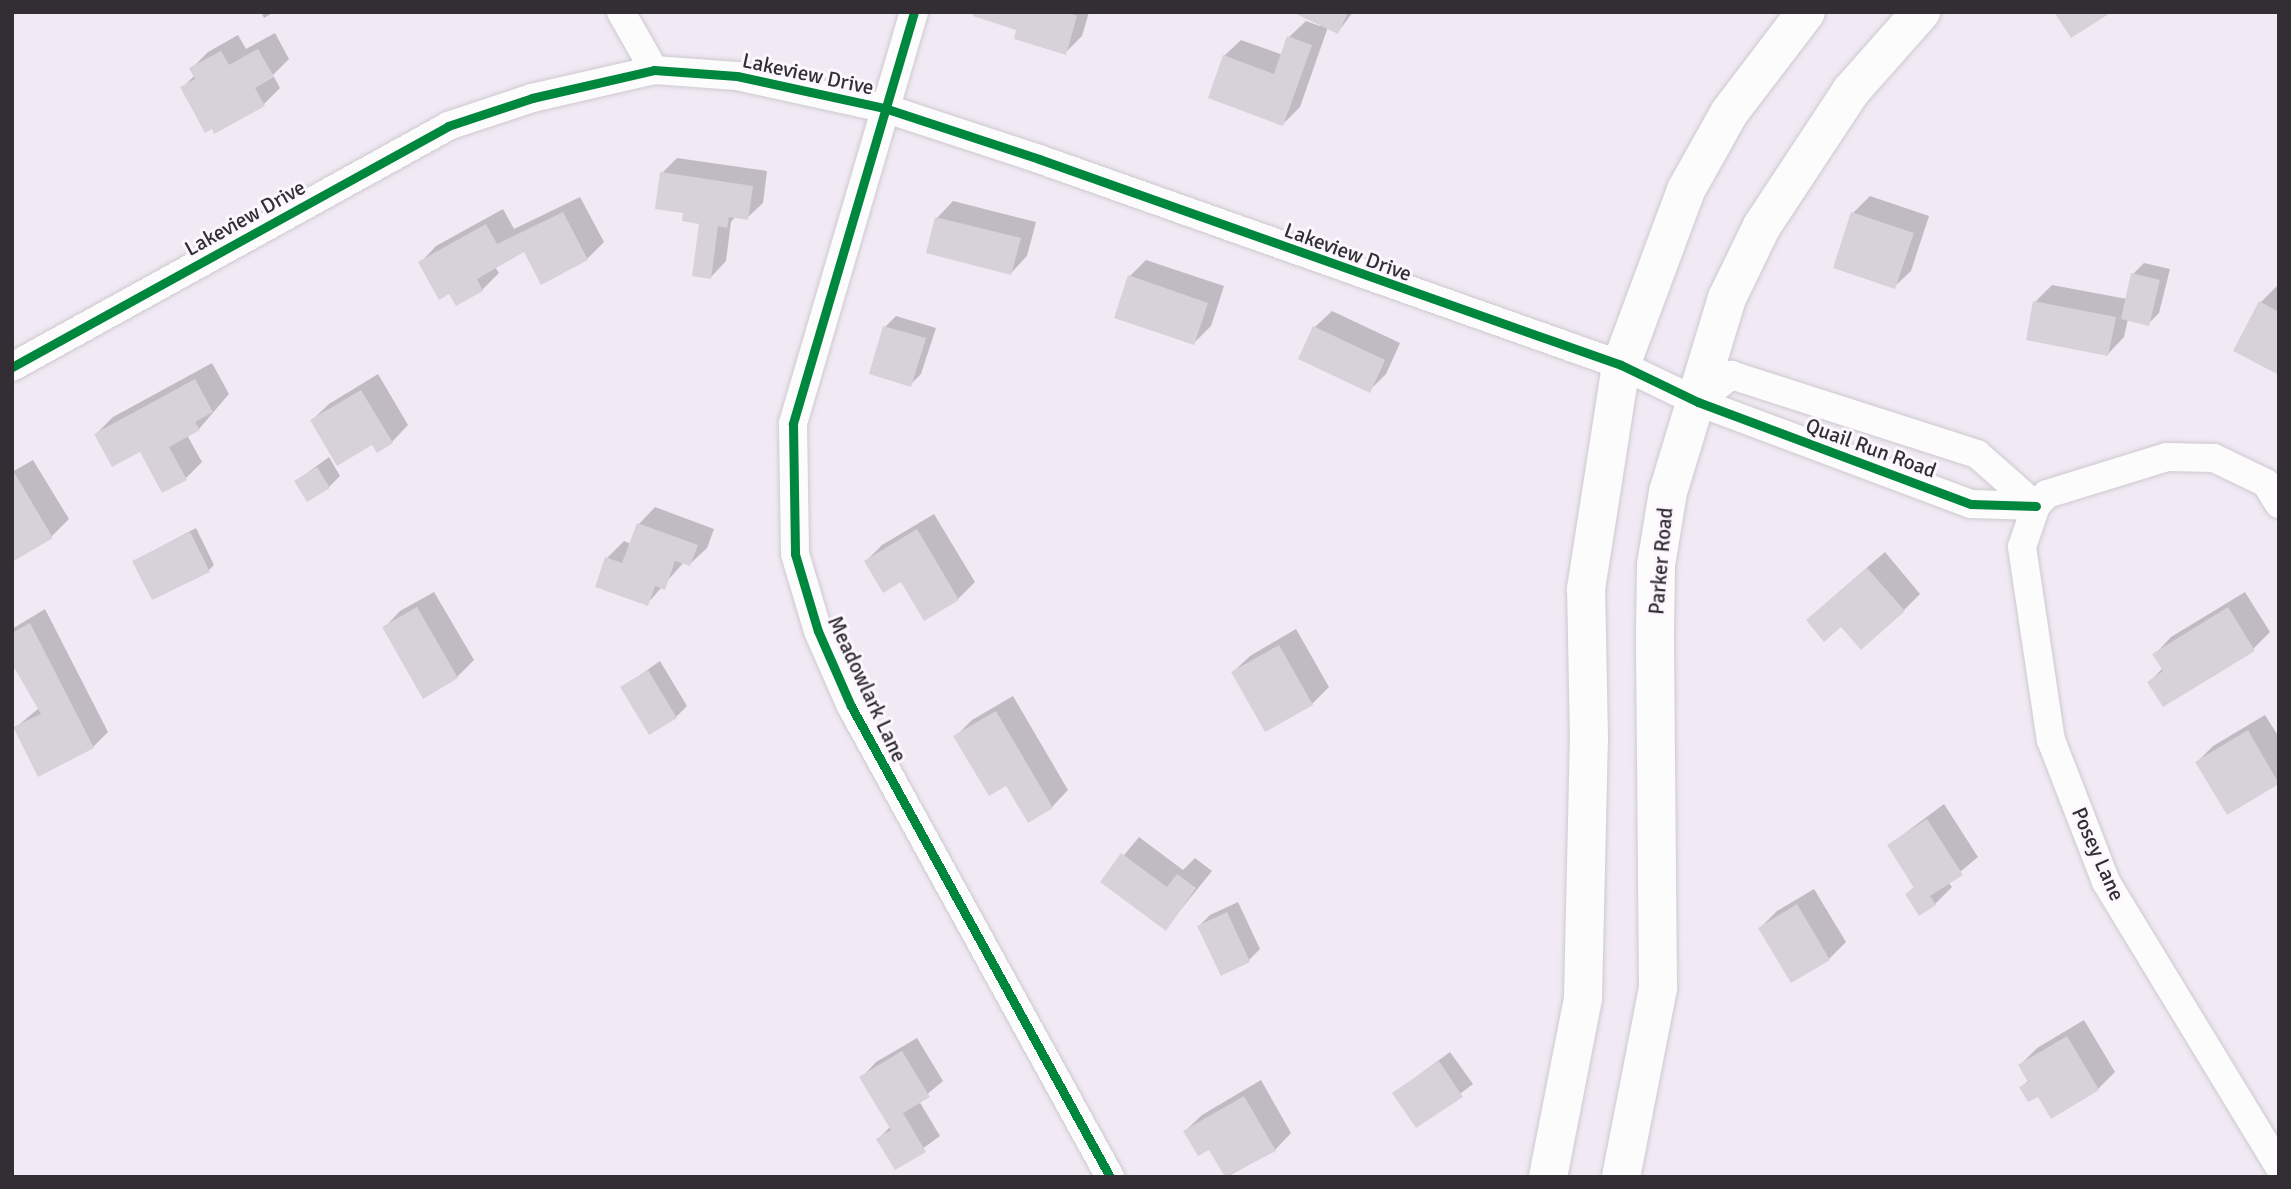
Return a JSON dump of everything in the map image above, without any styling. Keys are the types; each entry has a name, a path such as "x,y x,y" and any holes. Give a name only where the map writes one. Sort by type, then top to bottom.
{"main road":[{"path":"1548,1177 1583,998 1589,740 1586,589 1601,471 1621,365 1686,190 1729,113 1806,12"},
{"name":"Parker Road","path":"1621,1177 1658,988 1656,565 1668,492 1698,402 1727,298 1762,226 1851,91 1921,12"}],"street":[{"path":"621,12 654,71"},
{"name":"Meadowlark Lane","path":"914,12 793,424 795,554 818,631 851,706 1110,1177"},
{"name":"Lakeview Drive","path":"12,367 448,127 532,99 654,71 737,76 884,108 1621,365 1698,402"},
{"name":"Quail Run Road","path":"1698,402 1731,375 1977,454 2036,506"},
{"name":"Quail Run Road","path":"1698,402 1971,504 2036,506"},
{"path":"2036,506 2047,494 2167,457 2214,458 2266,483 2279,504"},
{"name":"Posey Lane","path":"2036,506 2022,547 2051,740 2106,882 2279,1166"}],"building":[{"path":"973,12 1066,12 1077,16 1066,55 1014,39 1016,30 973,16"},
{"path":"1292,12 1348,12 1338,34"},
{"path":"2054,12 2112,12 2071,38"},
{"path":"1287,36 1312,45 1283,126 1208,98 1223,55 1274,74"},
{"path":"258,49 274,77 255,88 265,106 214,134 212,129 205,133 180,87 195,79 189,68 221,51 229,65"},
{"path":"660,172 753,186 748,220 729,217 727,228 718,226 711,279 692,276 699,224 682,221 683,213 655,209"},
{"path":"563,212 588,260 541,285 524,252 477,279 483,291 456,306 449,294 439,300 418,262 486,224 497,244"},
{"path":"1851,212 1914,233 1895,289 1833,268"},
{"path":"935,217 1021,238 1011,275 926,253"},
{"path":"2131,273 2160,280 2149,326 2121,319"},
{"path":"1128,275 1208,303 1194,345 1114,318"},
{"path":"2033,301 2116,317 2108,356 2026,340"},
{"path":"2259,301 2279,312 2279,375 2233,351"},
{"path":"883,326 926,338 911,387 869,374"},
{"path":"1313,326 1385,360 1370,393 1298,359"},
{"path":"195,379 213,412 195,422 200,430 169,447 187,480 162,493 140,452 112,467 94,434"},
{"path":"361,390 393,443 377,453 372,445 337,466 310,420"},
{"path":"317,467 330,488 307,502 294,481"},
{"path":"12,469 53,538 12,562"},
{"path":"637,523 698,545 690,566 675,561 665,590 655,586 648,606 595,587 605,557 622,563"},
{"path":"917,529 959,600 924,621 901,582 883,593 864,561"},
{"path":"190,532 210,572 152,600 132,561"},
{"path":"1867,568 1905,611 1861,650 1841,627 1824,642 1806,620"},
{"path":"417,607 458,678 423,699 382,627"},
{"path":"2228,607 2255,651 2163,707 2147,682 2163,671 2152,654"},
{"path":"30,623 94,748 38,777 13,727 41,714 12,664 12,633"},
{"path":"1279,645 1313,705 1265,732 1231,672"},
{"path":"648,670 677,718 649,735 620,687"},
{"path":"996,711 1053,808 1028,823 1006,786 989,796 953,736"},
{"path":"2248,730 2279,784 2227,815 2195,762"},
{"path":"1927,819 1963,875 1930,896 1936,905 1919,916 1905,894 1914,888 1887,845"},
{"path":"1121,853 1167,887 1177,874 1196,888 1166,931 1100,882"},
{"path":"1797,904 1830,960 1791,983 1758,928"},
{"path":"1227,912 1250,962 1221,976 1197,926"},
{"path":"2067,1036 2099,1090 2051,1119 2038,1097 2028,1102 2019,1087 2028,1082 2018,1065"},
{"path":"902,1051 930,1097 903,1113 926,1152 895,1170 876,1139 891,1130 859,1077"},
{"path":"1439,1061 1463,1097 1416,1128 1392,1093"},
{"path":"1244,1096 1276,1151 1225,1177 1209,1150 1198,1156 1183,1131"}],"cycle path":[{"path":"914,12 793,424 795,554 818,631 851,706 1110,1177"},
{"path":"12,367 448,126 532,98 654,70 737,76 884,108 1039,159 1621,365 1698,402 1971,504 2036,506"}]}
